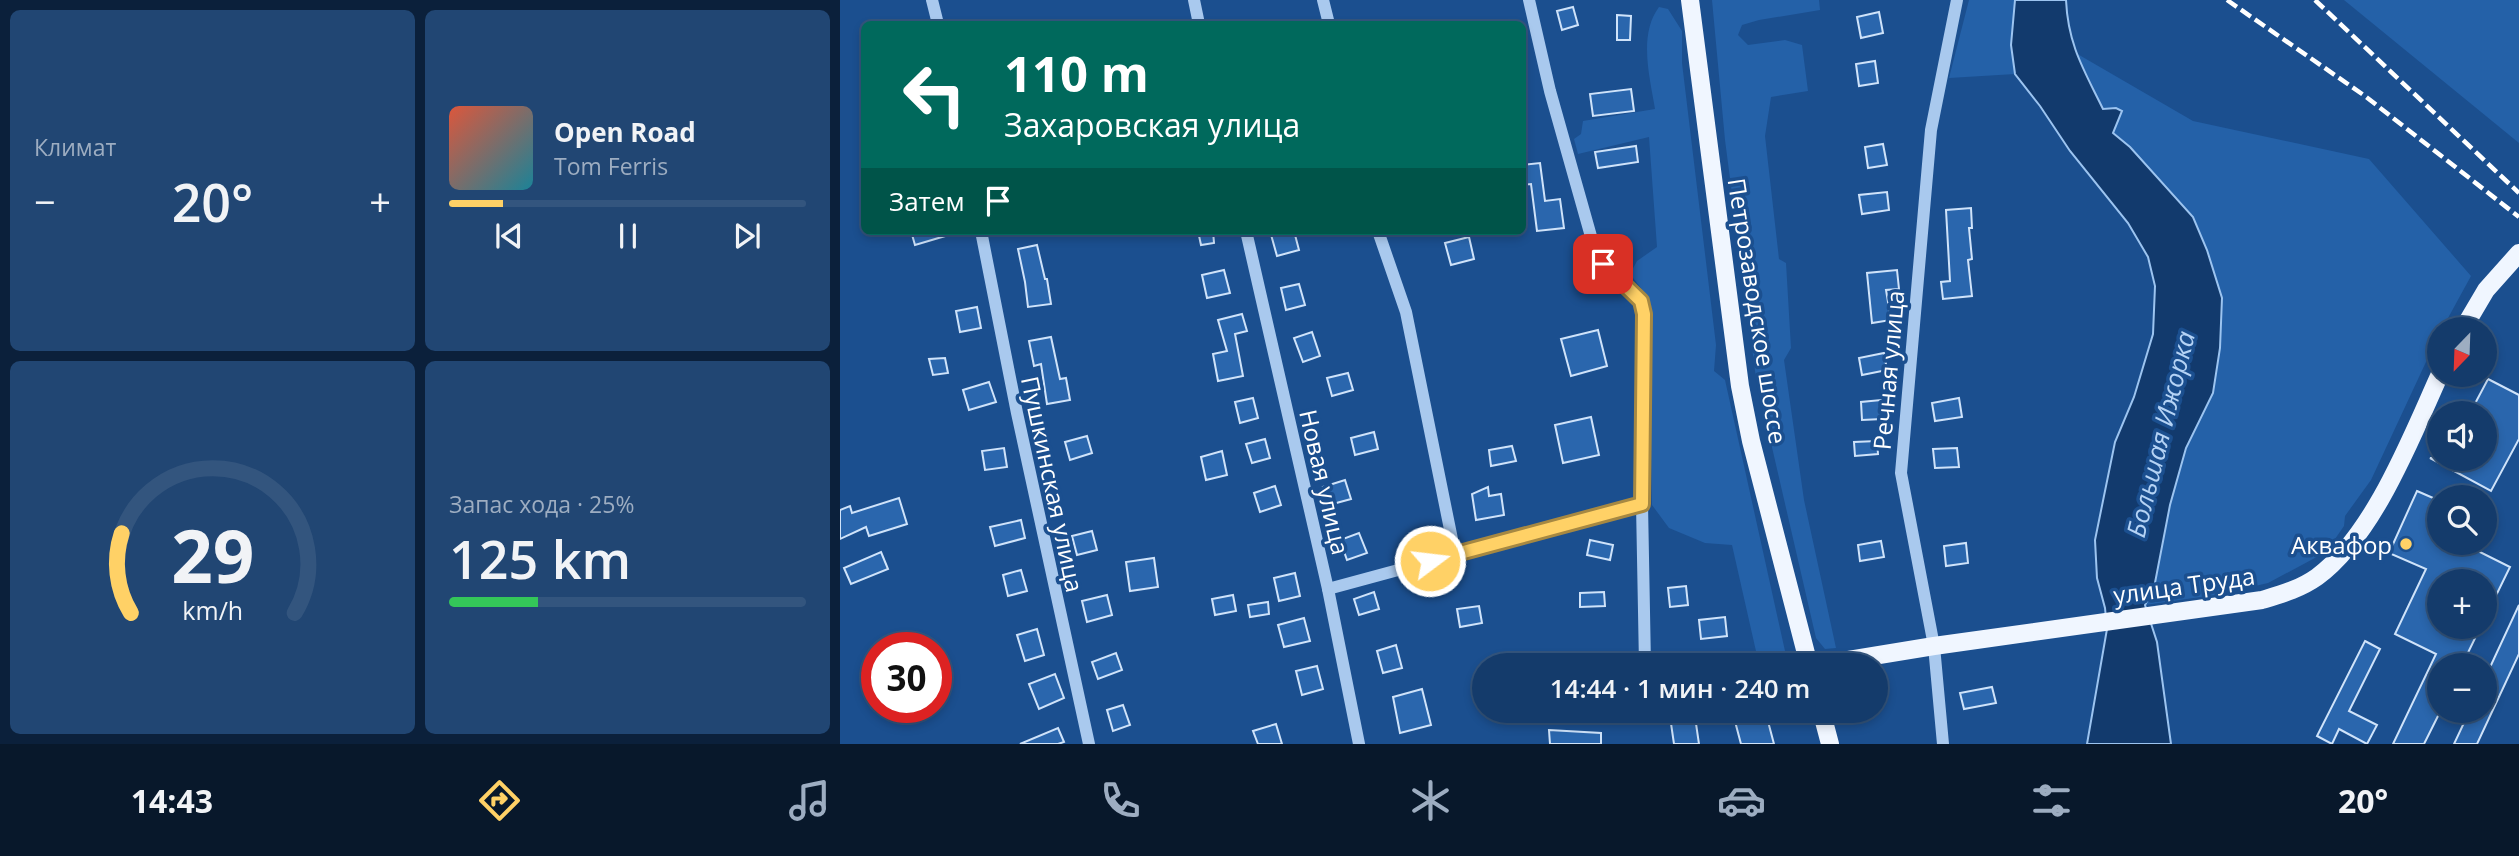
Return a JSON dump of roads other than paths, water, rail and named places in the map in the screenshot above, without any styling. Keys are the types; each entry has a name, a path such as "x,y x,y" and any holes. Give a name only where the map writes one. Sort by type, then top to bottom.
{"main road":[{"name":"Петрозаводское шоссе","path":"1690,0 1740,386 1754,453 1806,653"},
{"path":"2470,317 2486,290 2519,253"},
{"name":"улица Труда","path":"1888,654 2262,600 2291,592 2316,577 2344,552 2368,519 2405,450 2434,387"},
{"path":"1824,723 1830,744"}],"street":[{"path":"932,0 937,21"},
{"path":"1194,0 1198,21"},
{"path":"1323,0 1328,21"},
{"path":"1529,0 1550,92 1594,247 1603,264 1641,301 1644,314 1644,653"},
{"name":"Речная улица","path":"1944,744 1934,646 1901,473 1931,130 1957,0"},
{"name":"Пушкинская улица","path":"982,235 1017,413 1089,744"},
{"name":"Новая улица","path":"1247,235 1328,589 1359,744"},
{"path":"1379,235 1406,312 1455,554"},
{"path":"1328,589 1642,504"}],"water":[{"name":"Большая Ижорка","path":"2015,0 2066,0 2074,44 2103,109 2116,108 2122,111 2113,133 2130,147 2193,217 2222,298 2220,348 2213,393 2186,448 2170,505 2154,588 2145,605 2157,642 2171,744 2087,744 2107,629 2097,578 2095,540 2115,442 2134,397 2153,334 2155,286 2148,257 2128,223 2070,151 2015,74 2011,45"}],"railway":[{"path":"2227,0 2365,96 2519,217"},
{"path":"2315,0 2519,193"}],"place":[{"name":"Аквафор","path":"2406,544"}]}
